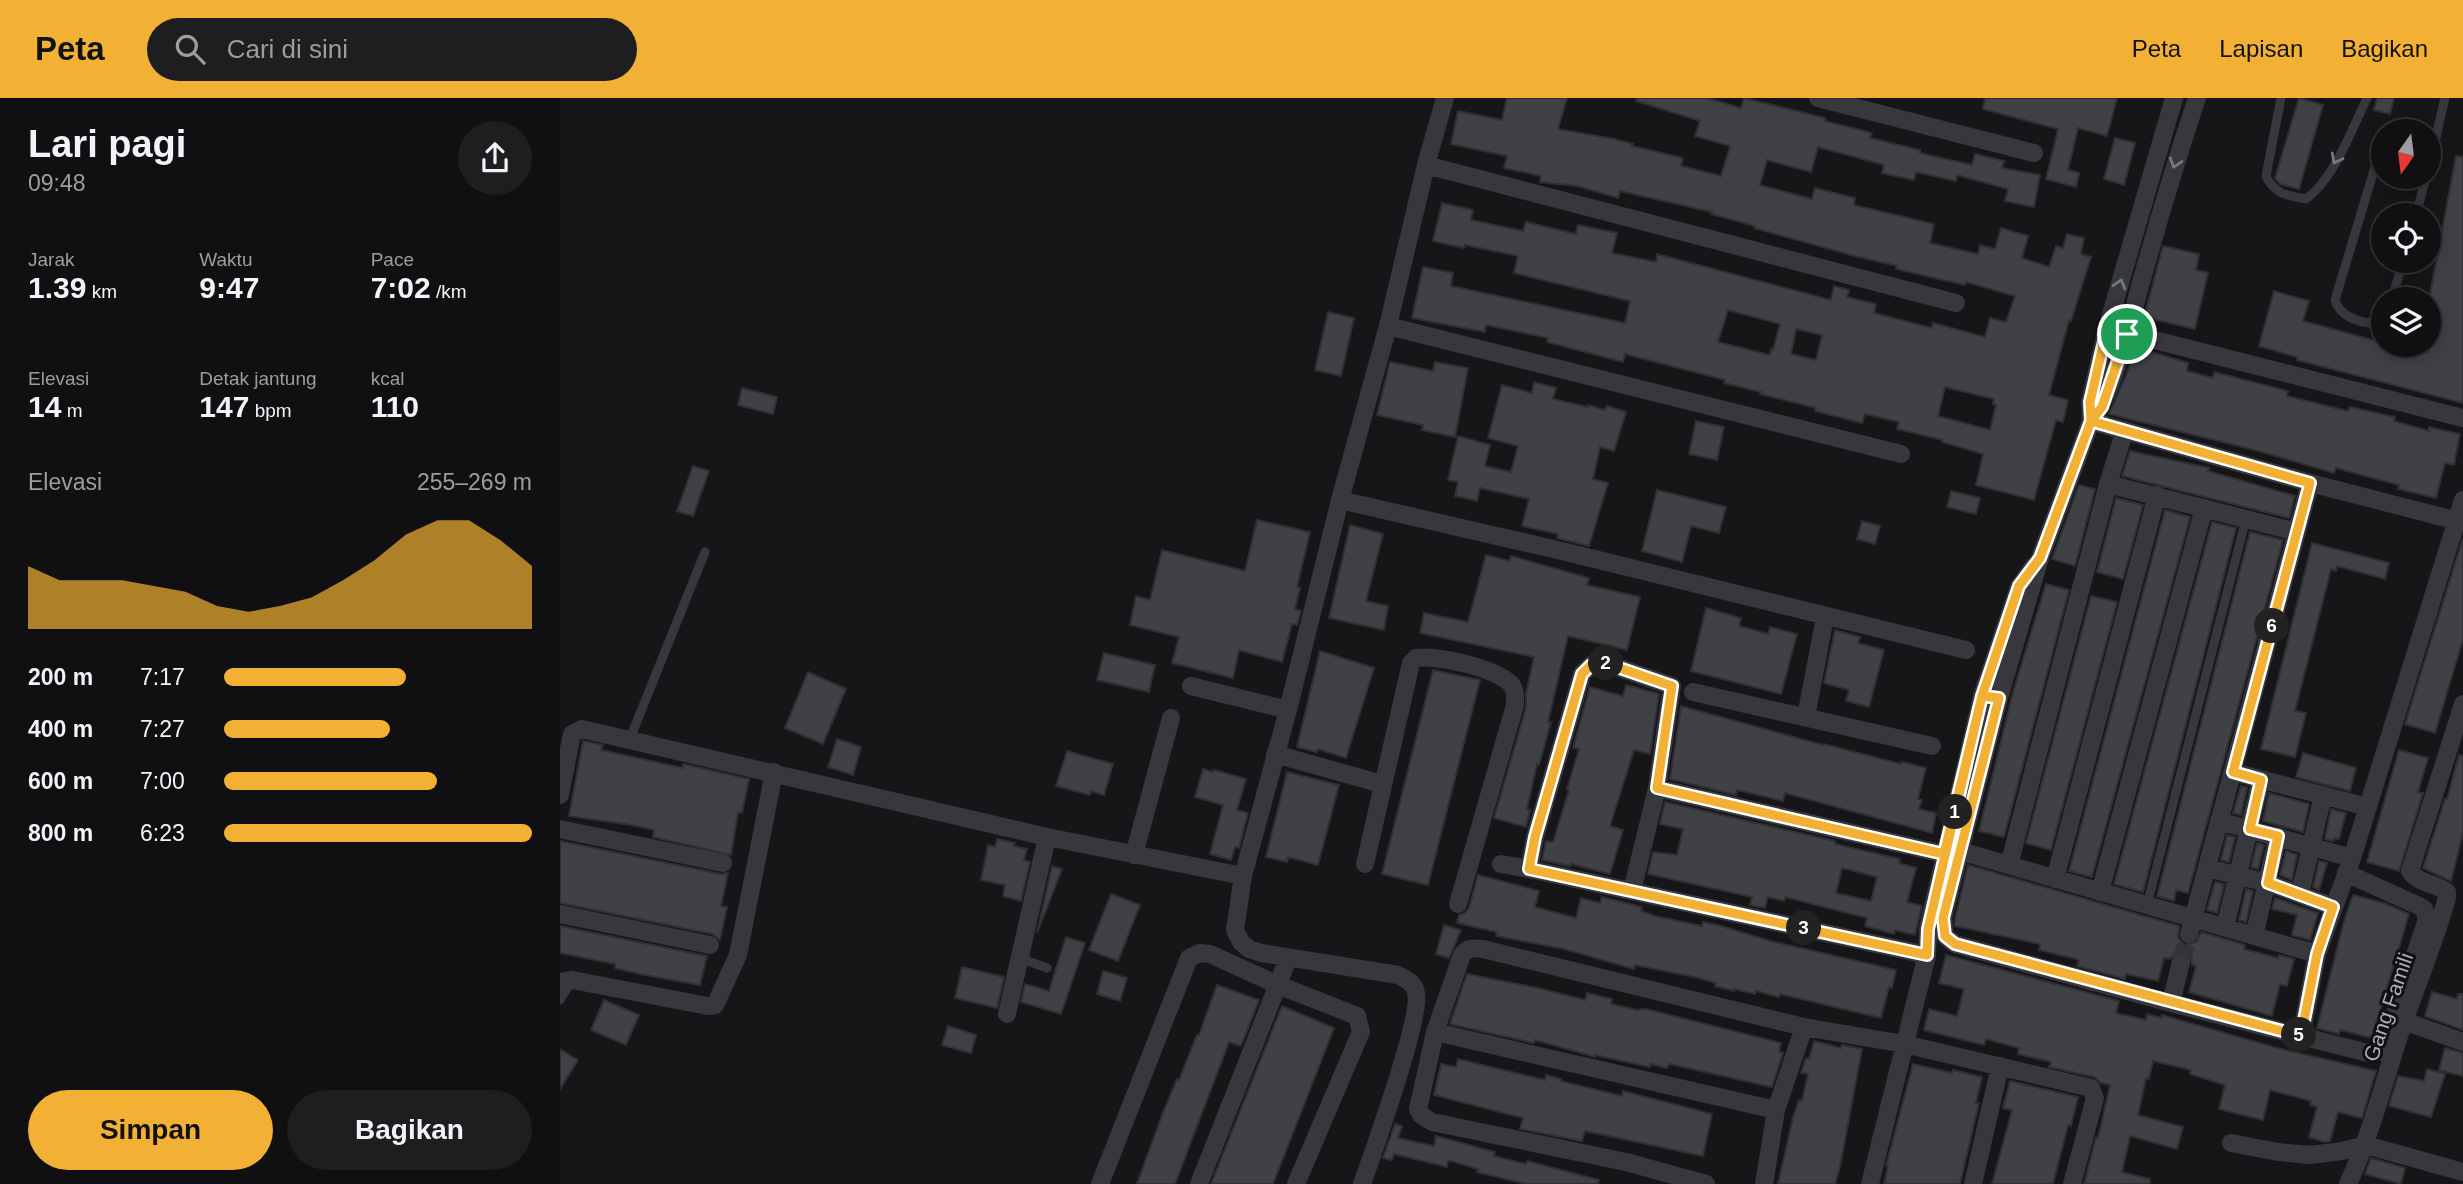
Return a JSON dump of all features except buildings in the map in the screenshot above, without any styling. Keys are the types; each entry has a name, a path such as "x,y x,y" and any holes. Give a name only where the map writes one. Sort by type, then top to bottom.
{"street":[{"path":"1362,1184 1412,1027 1417,995 1413,984 1398,975 1288,959 1249,949 1236,936 1235,930 1242,876 1288,710 1445,98"},
{"path":"1818,98 2034,153"},
{"path":"2091,421 2090,402 2107,328 2174,98"},
{"path":"1870,1184 1927,955 1928,929 1952,853 1991,697 2091,421 2102,407 2127,334 2170,179 2197,98"},
{"path":"1426,165 1956,303"},
{"path":"1388,326 1901,454"},
{"path":"2107,328 2463,418"},
{"path":"2091,421 2310,483 2458,521"},
{"path":"2009,865 2108,484 2125,430"},
{"path":"2191,926 2310,483"},
{"path":"2108,484 2297,532"},
{"path":"2055,879 2157,495"},
{"path":"1340,500 1966,650"},
{"path":"2301,1036 2317,954 2368,807 2463,500"},
{"path":"2100,892 2204,508"},
{"path":"1806,717 1825,617"},
{"path":"1365,864 1411,663 1416,658 1436,658 1494,674 1511,684 1515,692 1514,705 1458,904"},
{"path":"1529,869 1535,837 1582,674 1591,665 1605,663 1672,686 1657,788 1632,891"},
{"path":"1191,686 1288,710"},
{"path":"1693,692 1931,746"},
{"name":"Gang Famili","path":"2348,1184 2366,1145 2404,1021 2434,945 2447,898 2447,892 2442,888 2411,875 2410,871 2463,704"},
{"path":"1133,855 1171,718"},
{"path":"560,795 574,732 582,729 1047,836 1242,876"},
{"path":"1275,754 1382,784"},
{"path":"566,981 708,1006 715,1004 738,956 774,772"},
{"path":"2233,772 2368,807"},
{"path":"2225,927 2261,780"},
{"path":"1657,788 2009,865 2147,905 2191,926 2225,927 2317,954"},
{"path":"2300,894 2323,795"},
{"path":"1952,853 1943,918 1945,936 1955,944 2171,1003 2368,1053 2379,1052 2384,1047 2427,919 2424,909 2312,845 2220,821"},
{"path":"560,829 723,863"},
{"path":"1007,1014 1047,836"},
{"path":"2254,936 2278,836"},
{"path":"1501,864 1927,955"},
{"path":"2207,868 2268,883 2333,907"},
{"path":"560,914 710,945"},
{"path":"1706,1184 1626,1162 1432,1122 1421,1115 1418,1109 1435,1032 1462,955 1471,948 1804,1027 1903,1044 2091,1088 2095,1093 2072,1184"},
{"path":"1100,1184 1189,958 1200,953 1210,954 1278,985 1357,1016 1361,1032 1296,1184"},
{"path":"1199,1184 1288,959"},
{"path":"2171,1003 2181,962"},
{"path":"2404,1021 2463,1042"},
{"path":"1765,1184 1776,1110 1804,1027"},
{"path":"1435,1032 1776,1110"},
{"path":"1973,1184 2000,1066"},
{"path":"2231,1143 2311,1155 2366,1145 2463,1172"}],"lane":[{"path":"2281,98 2266,176 2270,186 2283,195 2306,200 2317,191 2335,163 2367,98"},
{"path":"2437,119 2445,98"},
{"path":"2371,180 2335,300 2344,315 2371,323"},
{"path":"2147,905 2246,519"},
{"path":"629,741 705,552"},
{"path":"1020,958 1047,968"},
{"path":"560,1000 566,981"}],"tunnel":[{"path":"2181,962 2189,934"}],"route":[{"path":"2127,334 2102,407 2091,421 2040,558 2019,586 1982,696 1944,854 1657,788 1672,686 1605,663 1591,665 1582,674 1535,837 1529,869 1927,955 1928,929 1982,696 1999,698 1943,918 1945,936 1955,944 2301,1036 2317,954 2333,907 2268,883 2278,836 2250,829 2261,780 2233,772 2310,483 2091,421 2090,402 2107,328 2127,334"}]}
